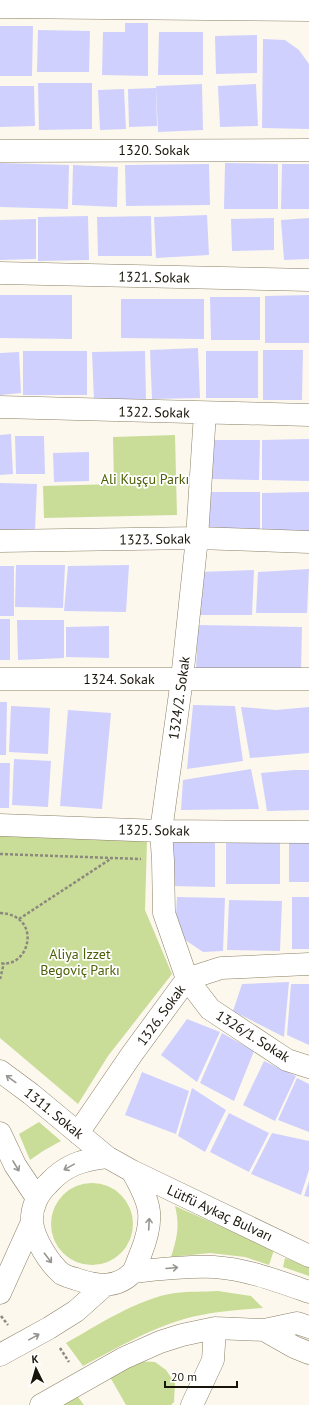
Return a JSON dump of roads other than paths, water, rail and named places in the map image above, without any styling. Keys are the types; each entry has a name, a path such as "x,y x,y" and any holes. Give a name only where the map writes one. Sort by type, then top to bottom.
{"street":[{"path":"0,7 309,10"},
{"name":"1320. Sokak","path":"0,151 309,150"},
{"name":"1321. Sokak","path":"0,273 309,280"},
{"name":"1322. Sokak","path":"0,408 309,415"},
{"name":"1324/2. Sokak","path":"188,979 164,913 161,831 182,679 197,538 205,413"},
{"name":"1323. Sokak","path":"0,541 197,538 309,542"},
{"name":"1324. Sokak","path":"0,679 309,679"},
{"name":"1325. Sokak","path":"0,825 161,831 309,832"},
{"name":"1326. Sokak","path":"78,1133 132,1054 188,979 220,968 309,964"},
{"name":"1326/1. Sokak","path":"188,979 210,1009 287,1060 309,1068"},
{"name":"1311. Sokak","path":"0,1071 31,1094 107,1157"},
{"path":"0,1133 15,1165 37,1198"},
{"path":"0,1293 32,1222 37,1198 45,1186 55,1176 70,1165 88,1159 107,1157 132,1171 147,1200 149,1212 148,1232 133,1272 120,1282 104,1286 88,1283 63,1274 48,1258 40,1245 32,1222"},
{"name":"Lütfü Aykaç Bulvarı","path":"132,1171 309,1256"},
{"path":"133,1272 214,1267 243,1271 309,1292"},
{"path":"0,1355 76,1311 104,1286"},
{"path":"40,1405 124,1358 160,1342 215,1328 264,1330 297,1323 309,1327"},
{"path":"192,1405 213,1360 215,1328"},
{"path":"264,1330 294,1347 309,1353"}],"park label":[{"name":"Ali Kuşçu Parkı","path":"145,479"},
{"name":"Aliya İzzet Begoviç Parkı","path":"80,962"}]}
